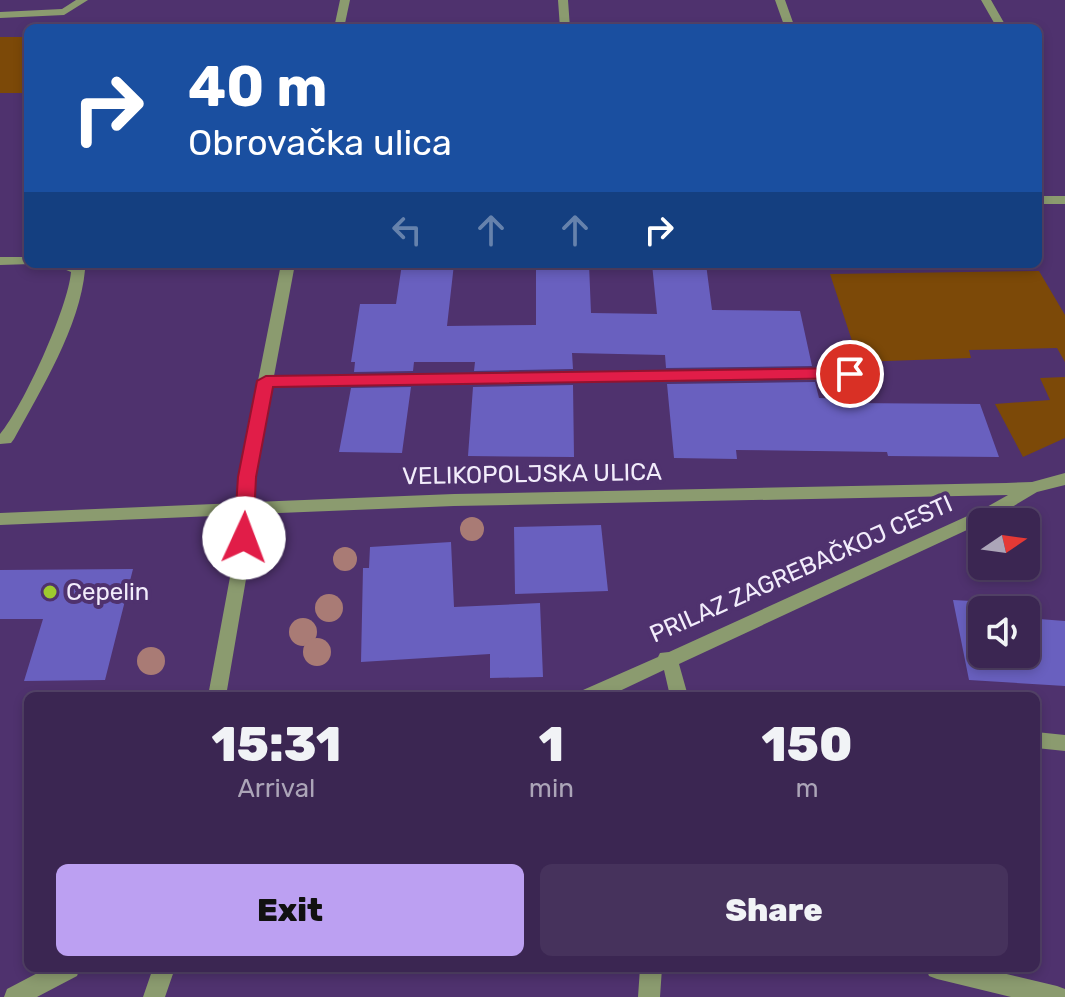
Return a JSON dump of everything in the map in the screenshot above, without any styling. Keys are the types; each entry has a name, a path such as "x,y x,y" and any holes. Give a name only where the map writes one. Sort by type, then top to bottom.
{"street":[{"path":"39,15 59,7 66,0"},
{"path":"7,13 39,15 73,9 83,0"},
{"path":"340,24 345,0"},
{"path":"563,0 565,24"},
{"path":"780,0 789,24"},
{"path":"986,0 1000,24"},
{"path":"1042,200 1065,200"},
{"path":"0,261 24,261"},
{"path":"0,439 6,439 23,410 70,307 79,279 78,270 72,268"},
{"path":"218,692 243,550 247,477 287,268"},
{"path":"266,381 850,374"},
{"name":"VELIKOPOLJSKA ULICA","path":"0,519 245,506 1032,488 1065,479"},
{"name":"PRILAZ ZAGREBAČKOJ CESTI","path":"598,692 666,658 991,512 1032,488"},
{"path":"666,658 674,672 678,692"},
{"path":"1040,740 1065,743"},
{"path":"15,997 62,972"},
{"path":"154,997 163,972"},
{"path":"649,997 651,972"},
{"path":"954,972 1057,997"}],"shaded area":[{"path":"0,37 24,37 24,93 0,93"},
{"path":"1039,271 1065,315 1065,362 1057,348 969,350 971,358 859,362 830,274"},
{"path":"1065,377 1065,438 1023,457 995,404 1050,400 1040,378"}],"building":[{"path":"401,268 454,268 447,326 536,325 536,268 589,268 591,313 657,314 652,268 707,268 712,310 800,311 812,366 666,368 665,355 572,353 573,369 474,371 475,362 414,362 413,371 354,372 355,362 351,362 360,304 396,304"},
{"path":"815,382 819,398 846,399 847,403 980,404 999,457 736,450 737,459 674,458 667,384"},
{"path":"573,385 574,457 468,456 473,387"},
{"path":"411,387 402,453 339,452 351,388"},
{"path":"601,525 608,591 515,594 514,527"},
{"path":"451,542 454,607 540,603 543,677 490,678 490,654 361,662 363,568 369,568 370,547"},
{"path":"133,569 105,680 24,681 43,619 0,619 0,570"},
{"path":"953,600 968,601 968,668 1040,668 1040,619 1065,621 1065,686 969,680"}],"place":[{"name":"Cepelin","path":"50,592"}],"route":[{"path":"244,538 245,489 266,381 850,374"}]}
